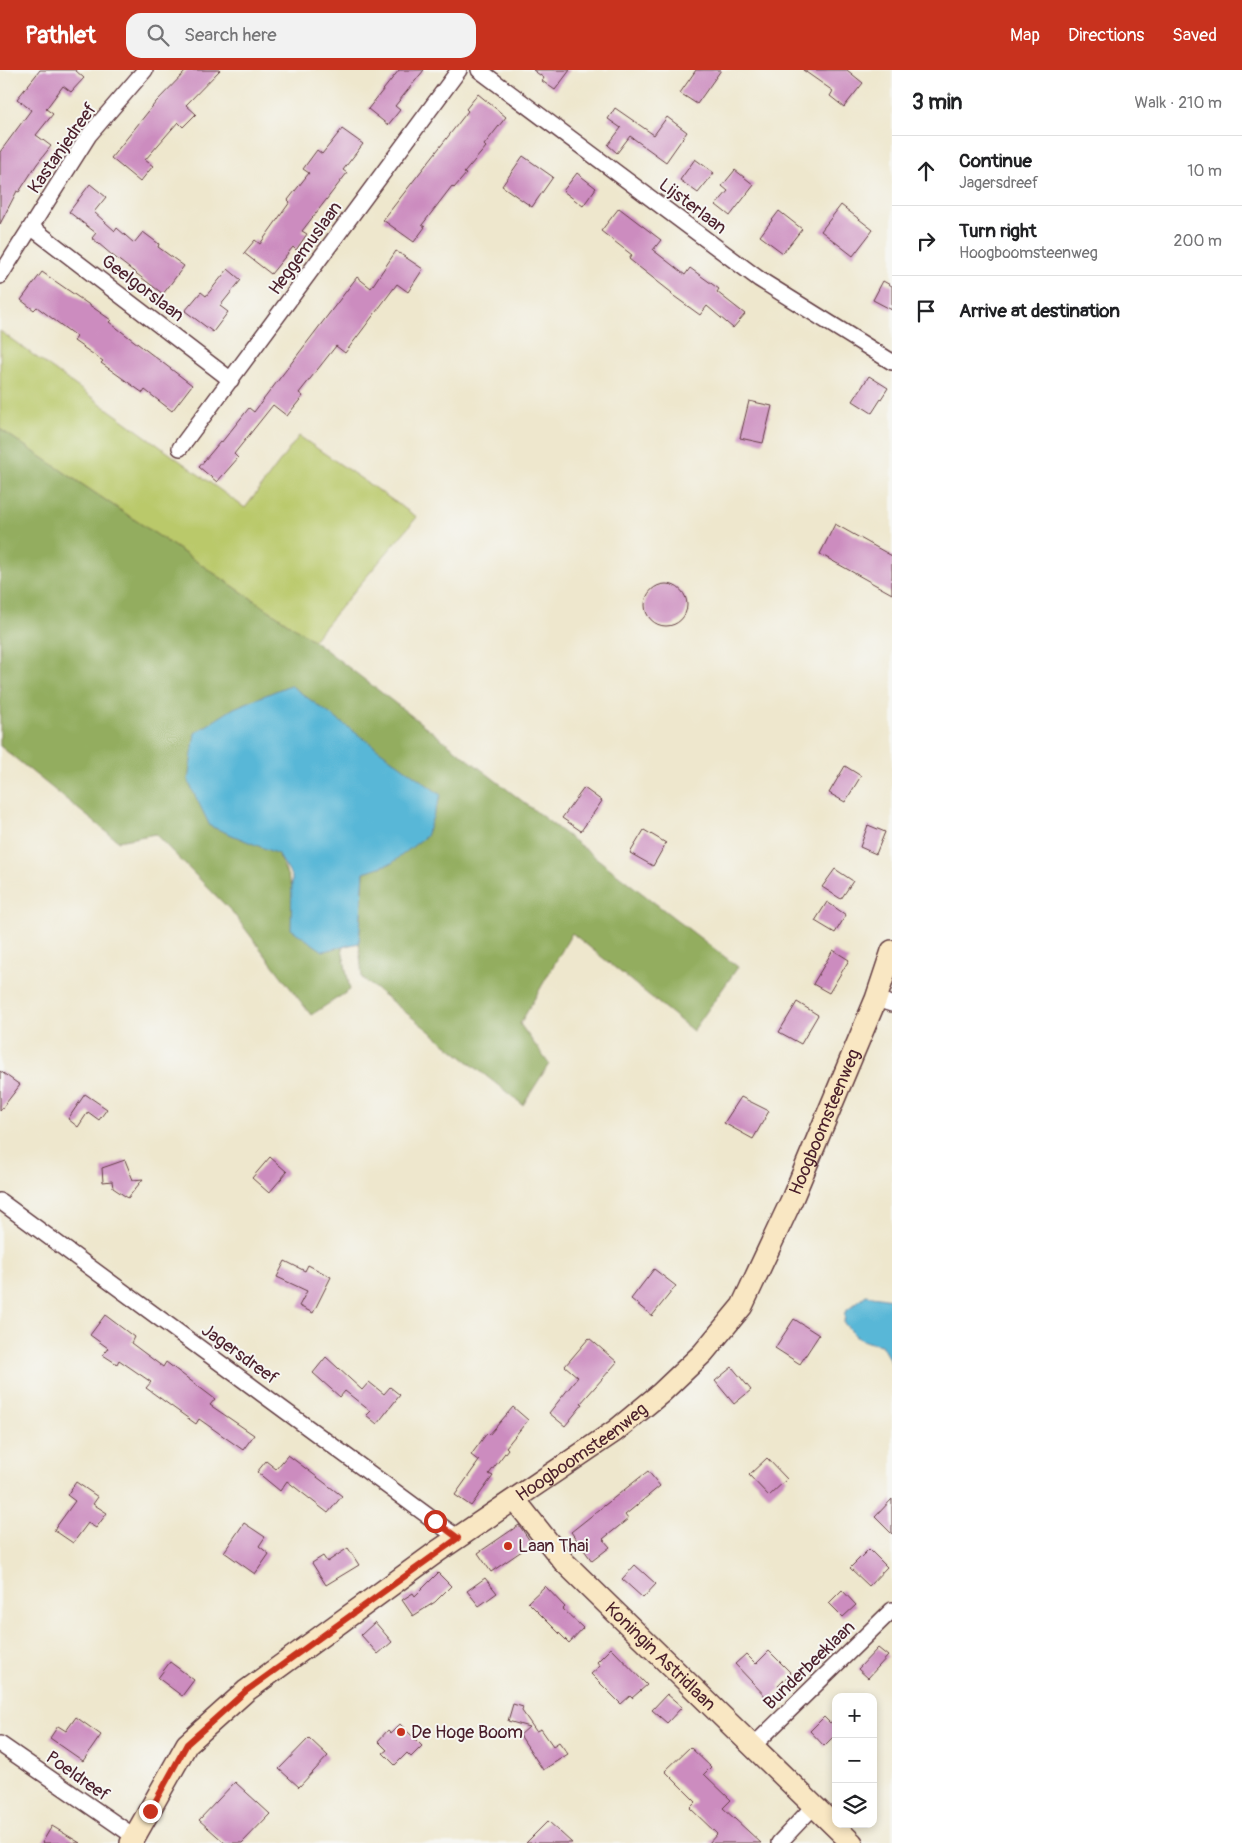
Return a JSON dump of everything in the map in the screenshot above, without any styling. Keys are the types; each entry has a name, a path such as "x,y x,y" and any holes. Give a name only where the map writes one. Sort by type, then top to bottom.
{"street":[{"name":"Kastanjedreef","path":"0,276 89,136 145,70"},
{"name":"Heggemuslaan","path":"180,448 459,70"},
{"name":"Lijsterlaan","path":"479,70 759,279 892,362"},
{"name":"Geelgorslaan","path":"31,227 231,380"},
{"name":"Hoogboomsteenweg","path":"133,1840 187,1744 246,1691 458,1538 615,1431 703,1353 742,1306 884,1002 892,951"},
{"name":"Jagersdreef","path":"0,1201 458,1538"},
{"name":"Koningin Astridlaan","path":"515,1500 564,1562 852,1843"},
{"name":"Bunderbeeklaan","path":"752,1747 892,1610"},
{"name":"Poeldreef","path":"0,1744 133,1840"},
{"path":"779,1843 814,1806"}],"green space":[{"path":"0,331 245,508 299,436 417,517 313,640 0,429"},
{"path":"0,429 313,640 738,967 693,1031 572,933 520,1024 549,1064 523,1105 362,978 359,943 364,872 392,863 210,826 278,853 303,913 341,943 350,990 311,1015 233,913 155,834 118,841 0,746"}],"water":[{"path":"290,685 441,795 426,836 392,863 364,872 359,943 323,951 291,929 292,877 278,854 210,826 188,781 195,733 234,708"},
{"path":"866,1295 892,1299 892,1364 881,1345 860,1338 844,1323 845,1312"}],"building":[{"path":"40,70 75,70 84,78 71,92 63,86 46,109 53,114 36,135 51,146 19,192 17,191 0,224 0,152 31,110 17,99"},
{"path":"187,70 220,70 186,105 196,114 183,127 178,122 145,160 153,166 140,182 111,158 156,102"},
{"path":"399,70 424,70 395,106 400,110 388,125 368,109"},
{"path":"533,70 570,70 555,90 542,81 544,78"},
{"path":"696,70 721,70 697,104 680,93"},
{"path":"803,70 847,70 863,83 844,107 830,96 833,91"},
{"path":"478,94 506,117 484,145 486,147 464,173 466,174 454,188 452,186 422,225 425,227 414,242 383,220 468,111 466,109"},
{"path":"615,108 654,135 667,117 687,132 666,162 630,136 617,153 608,145 621,128 608,119"},
{"path":"342,129 363,144 343,170 347,173 302,231 307,234 296,250 293,247 271,274 244,253 255,240 260,244 290,202 288,200 309,173 303,169 317,150 322,154"},
{"path":"523,156 553,177 532,207 502,186"},
{"path":"695,159 714,173 698,193 680,180"},
{"path":"735,170 754,185 730,216 716,205 728,191 722,186"},
{"path":"577,173 596,188 583,206 563,191"},
{"path":"90,184 106,197 94,212 115,231 117,228 134,243 143,232 159,244 158,247 184,266 163,294 92,238 96,233 69,212"},
{"path":"841,205 873,230 853,256 821,231"},
{"path":"619,208 661,240 653,250 685,275 690,268 719,289 717,292 745,314 733,328 707,306 700,315 671,294 629,259 632,255 601,231"},
{"path":"779,211 802,229 783,253 760,236"},
{"path":"396,251 423,269 408,292 397,284 345,353 336,346 299,393 303,396 287,416 273,405 234,454 238,458 217,482 199,467 249,408 254,412 357,277 371,288"},
{"path":"228,269 241,280 220,306 228,312 213,332 185,311 201,292 206,296"},
{"path":"42,272 111,320 109,322 192,385 172,411 145,390 143,393 101,363 103,361 74,341 77,337 37,307 34,310 21,300"},
{"path":"883,281 892,286 892,310 873,300"},
{"path":"869,376 888,388 872,413 853,401"},
{"path":"749,401 772,406 763,443 740,438"},
{"path":"835,524 892,556 892,594 820,554"},
{"path":"670,584 678,587 684,593 687,605 684,617 678,623 662,626 654,623 648,617 645,601 648,593 654,587"},
{"path":"845,766 861,776 845,802 829,793"},
{"path":"584,788 602,801 581,831 562,818"},
{"path":"868,825 885,832 876,854 860,847"},
{"path":"644,830 666,843 653,866 630,853"},
{"path":"835,869 853,881 841,899 822,887"},
{"path":"827,902 846,915 835,933 815,921"},
{"path":"833,950 849,960 829,993 813,984"},
{"path":"797,1002 818,1015 801,1044 779,1032"},
{"path":"0,1071 20,1085 0,1111"},
{"path":"85,1094 107,1109 99,1120 88,1112 78,1127 68,1119"},
{"path":"741,1097 769,1111 753,1139 724,1123"},
{"path":"270,1157 287,1172 269,1193 252,1178"},
{"path":"125,1160 133,1180 143,1179 128,1198 113,1188 112,1181 103,1182 102,1168"},
{"path":"285,1261 305,1271 308,1265 331,1277 313,1313 299,1306 307,1291 277,1277"},
{"path":"654,1269 676,1286 652,1316 631,1299"},
{"path":"105,1315 134,1337 131,1343 163,1367 166,1362 215,1399 210,1405 254,1435 243,1450 199,1419 196,1424 146,1388 151,1382 119,1360 117,1364 103,1355 108,1348 90,1335"},
{"path":"794,1319 819,1335 800,1364 775,1348"},
{"path":"589,1338 617,1362 581,1403 583,1404 565,1426 549,1413 578,1377 565,1366"},
{"path":"326,1357 362,1390 369,1382 384,1394 390,1387 400,1395 377,1424 366,1415 370,1411 345,1391 340,1397 313,1373"},
{"path":"732,1367 751,1390 734,1404 715,1381"},
{"path":"513,1407 528,1420 506,1447 508,1449 489,1474 493,1476 471,1506 455,1495 479,1461 471,1455 487,1433 489,1435"},
{"path":"288,1455 342,1496 328,1513 287,1481 280,1491 257,1472 266,1461 276,1469"},
{"path":"767,1458 787,1479 769,1496 749,1475"},
{"path":"648,1471 660,1486 625,1515 628,1519 603,1539 610,1547 592,1561 571,1532"},
{"path":"76,1482 98,1497 93,1504 107,1513 96,1528 88,1523 73,1543 54,1530 75,1501 67,1495"},
{"path":"892,1499 892,1534 875,1517"},
{"path":"244,1523 265,1537 259,1546 269,1554 255,1574 224,1552"},
{"path":"519,1525 532,1544 491,1572 478,1553"},
{"path":"348,1548 359,1565 326,1585 312,1563 323,1556 327,1562"},
{"path":"869,1549 887,1567 869,1586 850,1568"},
{"path":"635,1565 656,1584 643,1598 622,1579"},
{"path":"438,1573 451,1586 435,1602 413,1616 402,1600 413,1593 415,1596"},
{"path":"485,1578 497,1593 479,1606 467,1591"},
{"path":"545,1586 565,1607 563,1609 583,1628 569,1643 528,1602"},
{"path":"842,1590 856,1605 843,1617 829,1603"},
{"path":"375,1622 392,1642 378,1654 361,1635"},
{"path":"611,1648 647,1685 632,1698 630,1696 621,1704 591,1674 600,1666 597,1662"},
{"path":"878,1648 888,1656 868,1678 858,1669"},
{"path":"769,1651 791,1673 778,1686 781,1688 769,1700 735,1664 746,1654 756,1664"},
{"path":"170,1662 194,1680 182,1696 158,1678"},
{"path":"667,1694 682,1707 667,1723 652,1710"},
{"path":"513,1704 523,1707 522,1711 536,1731 541,1729 553,1746 559,1742 568,1754 543,1770 520,1735 529,1727 508,1721"},
{"path":"76,1717 101,1735 83,1761 50,1738 58,1726 66,1731"},
{"path":"824,1717 830,1723 832,1721 832,1738 824,1746 810,1731"},
{"path":"400,1724 422,1746 411,1757 407,1753 395,1765 383,1753 387,1750 378,1741 388,1730 391,1733"},
{"path":"309,1738 328,1756 299,1787 279,1769"},
{"path":"690,1747 711,1767 704,1774 731,1800 723,1808 761,1843 709,1843 717,1834 690,1808 696,1802 665,1771"},
{"path":"235,1782 270,1814 242,1843 225,1843 199,1820"},
{"path":"548,1821 572,1843 526,1843"},
{"path":"52,1826 80,1843 42,1843"}],"place":[{"name":"Laan Thai","path":"508,1546"},
{"name":"De Hoge Boom","path":"401,1732"}],"route":[{"path":"150,1811 187,1744 246,1691 357,1609 458,1538 435,1521"}]}
